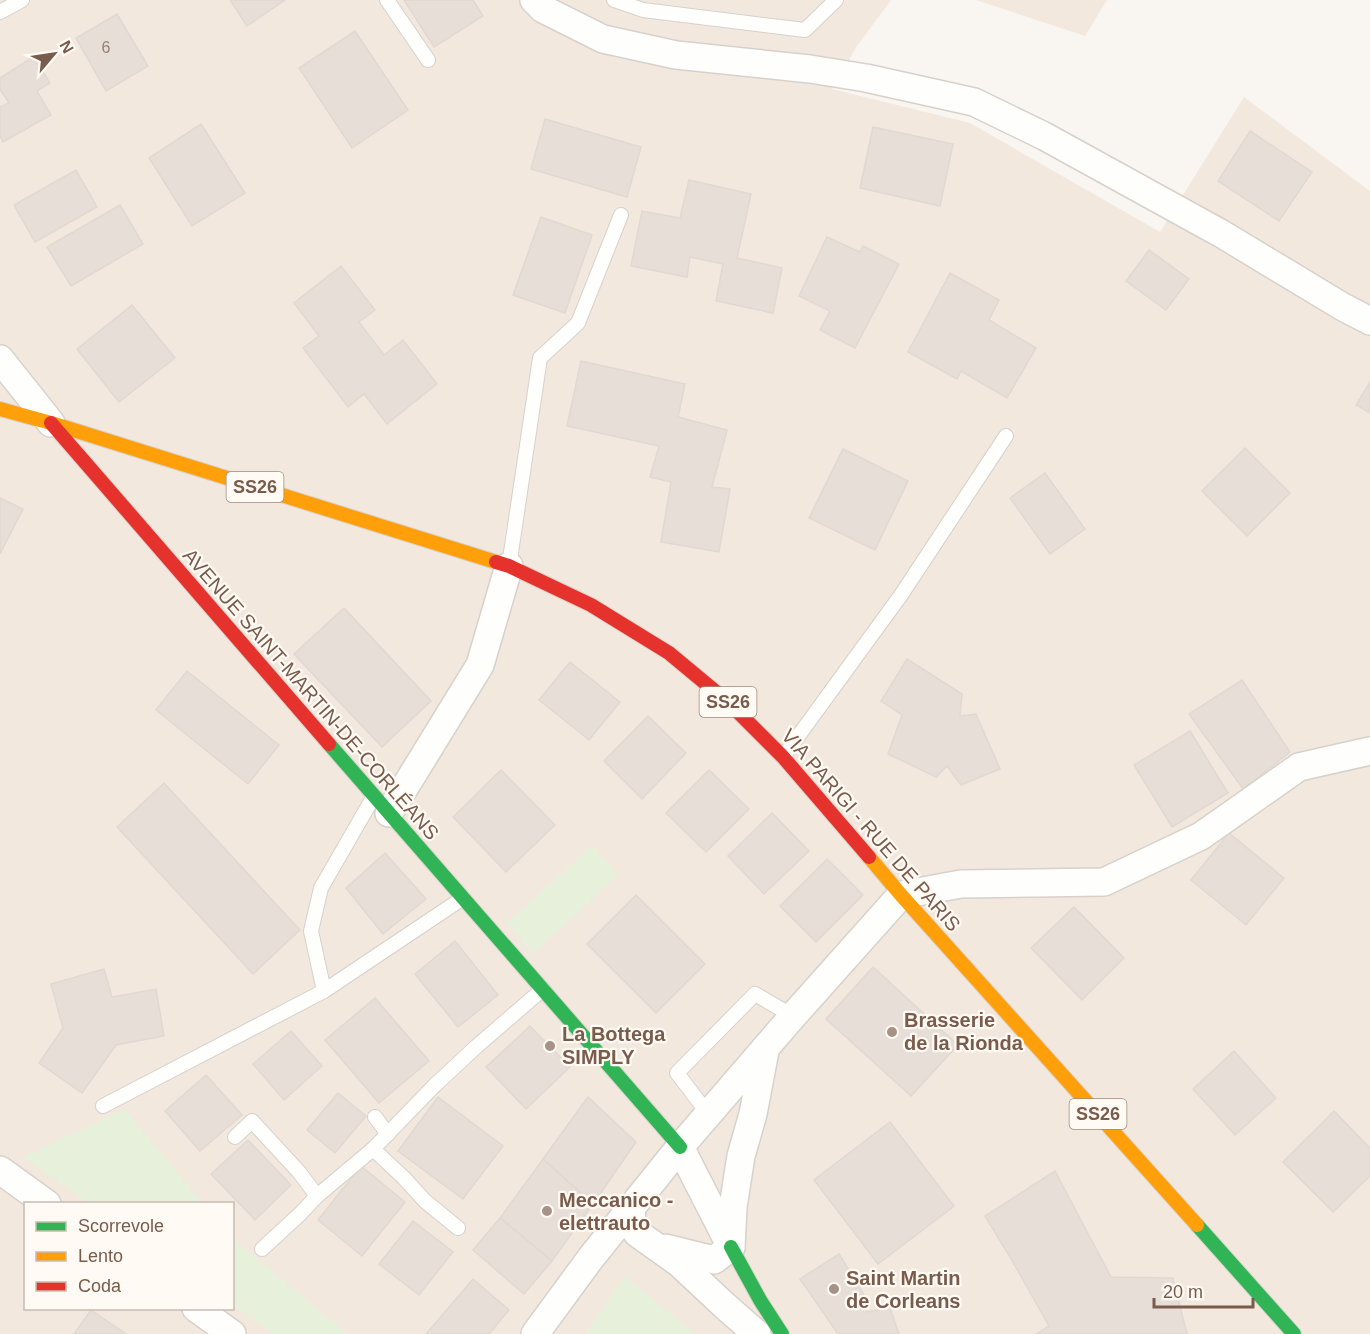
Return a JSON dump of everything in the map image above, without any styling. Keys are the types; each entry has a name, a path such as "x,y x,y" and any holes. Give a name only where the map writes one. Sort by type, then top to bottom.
{"main road":[{"name":"VIA PARIGI - RUE DE PARIS","path":"0,409 509,566 591,605 669,653 728,702 783,757 901,896 1294,1334"},
{"name":"AVENUE SAINT-MARTIN-DE-CORLÉANS","path":"51,423 680,1148"},
{"path":"731,1247 782,1334"}],"street":[{"path":"534,0 543,9 559,9 603,39 676,55 810,69 866,78 974,102 1044,136 1222,234 1370,321"},
{"path":"0,359 51,423"},
{"path":"381,805 480,665 509,566"},
{"path":"535,1334 590,1259 680,1148 901,896 961,884 1104,882 1201,836 1299,767 1370,751"},
{"path":"590,1259 637,1243 714,1260 731,1247 733,1207 741,1156 753,1113 765,1050"},
{"path":"680,1148 731,1247"},
{"path":"0,1170 46,1202"},
{"path":"632,1207 631,1222 637,1233 679,1263 757,1334"},
{"path":"199,1310 232,1334"}],"lane":[{"path":"0,12 22,0"},
{"path":"387,0 428,60"},
{"path":"614,0 643,10 806,30 836,0"},
{"path":"509,566 540,358 578,323 621,215"},
{"path":"783,757 901,595 1006,436"},
{"path":"324,991 311,931 321,888 381,805"},
{"path":"103,1106 324,991 464,898"},
{"path":"262,1249 317,1196 373,1149 435,1085 477,1046 543,989"},
{"path":"709,1115 677,1073 755,994 794,1016"},
{"path":"375,1117 388,1134"},
{"path":"235,1137 252,1121 299,1172 317,1196"},
{"path":"373,1149 425,1201 458,1228"}],"shaded area":[{"path":"0,0 891,0 857,46 832,89 970,123 1160,232 1244,97 1370,191 1370,1334 0,1334"},
{"path":"976,0 1107,0 1085,36"}],"green space":[{"path":"592,845 618,875 533,954 507,923"},
{"path":"125,1109 202,1202 88,1202 22,1157"},
{"path":"234,1240 348,1334 273,1334 234,1306"},
{"path":"624,1276 696,1334 585,1334"}],"building":[{"path":"230,0 285,0 247,26"},
{"path":"404,0 473,0 483,16 434,47"},
{"path":"117,14 148,66 106,91 76,38"},
{"path":"355,31 408,110 352,148 299,68"},
{"path":"33,57 50,83 37,91 51,115 3,142 0,136 0,107 9,103 0,89 0,78"},
{"path":"545,119 641,147 627,197 531,169"},
{"path":"201,124 245,193 192,226 149,158"},
{"path":"873,127 953,144 940,206 860,188"},
{"path":"1250,131 1312,172 1279,221 1218,181"},
{"path":"76,170 97,207 35,242 14,205"},
{"path":"689,180 751,194 737,258 782,268 773,313 716,301 723,264 690,257 687,277 631,266 642,211 680,218"},
{"path":"120,205 143,244 71,286 47,247"},
{"path":"541,217 592,235 565,313 513,295"},
{"path":"827,237 860,252 863,246 899,264 855,348 820,330 830,311 799,296"},
{"path":"1149,250 1189,279 1166,310 1126,281"},
{"path":"341,266 375,310 359,322 384,355 403,340 437,384 387,424 364,394 348,407 303,348 319,336 294,303"},
{"path":"950,273 999,300 989,320 1036,348 1007,398 961,371 957,379 908,352"},
{"path":"132,305 175,358 119,402 77,349"},
{"path":"581,361 685,384 678,417 727,430 712,487 730,489 719,552 661,542 671,482 650,477 659,446 567,426"},
{"path":"1370,382 1370,413 1356,405"},
{"path":"1245,448 1290,493 1247,536 1202,491"},
{"path":"843,449 908,481 875,550 809,518"},
{"path":"1045,473 1085,529 1050,554 1010,498"},
{"path":"0,498 23,509 0,554"},
{"path":"344,608 431,701 382,747 294,654"},
{"path":"907,659 962,694 960,716 976,714 1000,769 961,785 947,766 936,777 888,754 902,715 881,701"},
{"path":"570,662 620,702 589,740 539,700"},
{"path":"187,671 279,745 248,784 156,710"},
{"path":"1242,680 1290,752 1243,789 1189,714"},
{"path":"648,716 686,753 642,799 604,761"},
{"path":"1190,731 1228,793 1172,827 1134,765"},
{"path":"501,770 555,825 506,872 453,817"},
{"path":"709,770 749,809 706,852 666,813"},
{"path":"164,783 300,930 253,974 117,827"},
{"path":"772,813 809,851 764,894 728,856"},
{"path":"1229,833 1284,878 1246,925 1191,880"},
{"path":"385,853 426,899 383,934 346,888"},
{"path":"827,859 863,895 816,942 780,906"},
{"path":"636,895 705,964 656,1013 587,944"},
{"path":"1074,907 1124,958 1082,1000 1031,948"},
{"path":"455,941 498,995 458,1027 415,974"},
{"name":"Brasserie de la Rionda","path":"873,967 958,1045 911,1096 826,1019"},
{"path":"104,969 112,997 156,989 164,1036 116,1045 82,1093 39,1063 63,1028 51,984"},
{"path":"375,998 429,1061 379,1103 325,1040"},
{"path":"530,1026 570,1067 526,1109 486,1067"},
{"path":"291,1031 322,1066 284,1100 253,1064"},
{"path":"1234,1051 1276,1098 1235,1135 1193,1089"},
{"path":"206,1075 242,1115 200,1151 165,1111"},
{"path":"338,1093 366,1116 335,1153 307,1130"},
{"path":"438,1097 503,1146 463,1199 398,1151"},
{"path":"588,1097 636,1142 593,1204 543,1159"},
{"path":"1334,1111 1370,1148 1370,1176 1333,1212 1283,1162"},
{"path":"890,1122 954,1206 878,1264 814,1180"},
{"path":"248,1140 291,1185 255,1220 211,1174"},
{"name":"Meccanico - elettrauto","path":"543,1159 593,1204 552,1261 500,1218"},
{"path":"361,1166 405,1202 362,1256 318,1220"},
{"path":"1055,1171 1111,1277 1173,1278 1187,1334 1036,1334 1049,1326 985,1216"},
{"path":"500,1218 552,1261 524,1294 473,1250"},
{"path":"413,1221 453,1252 419,1295 379,1264"},
{"name":"Saint Martin de Corleans","path":"839,1254 866,1298 866,1312 890,1308 899,1334 838,1334 800,1279"},
{"path":"473,1279 509,1310 489,1334 426,1334"},
{"path":"91,1310 126,1334 74,1334"}],"traffic: fast":[{"path":"329,744 680,1147"},
{"path":"1197,1225 1294,1334"},
{"path":"731,1247 782,1334"}],"traffic: slow":[{"path":"0,409 496,562"},
{"path":"869,857 1197,1225"}],"traffic: jam":[{"path":"51,423 329,744"},
{"path":"496,562 591,605 669,653 728,702 783,757 869,857"}],"place":[{"name":"Brasserie de la Rionda","path":"892,1032"},
{"name":"La Bottega SIMPLY","path":"550,1046"},
{"name":"Meccanico - elettrauto","path":"547,1211"},
{"name":"Saint Martin de Corleans","path":"834,1289"}]}
